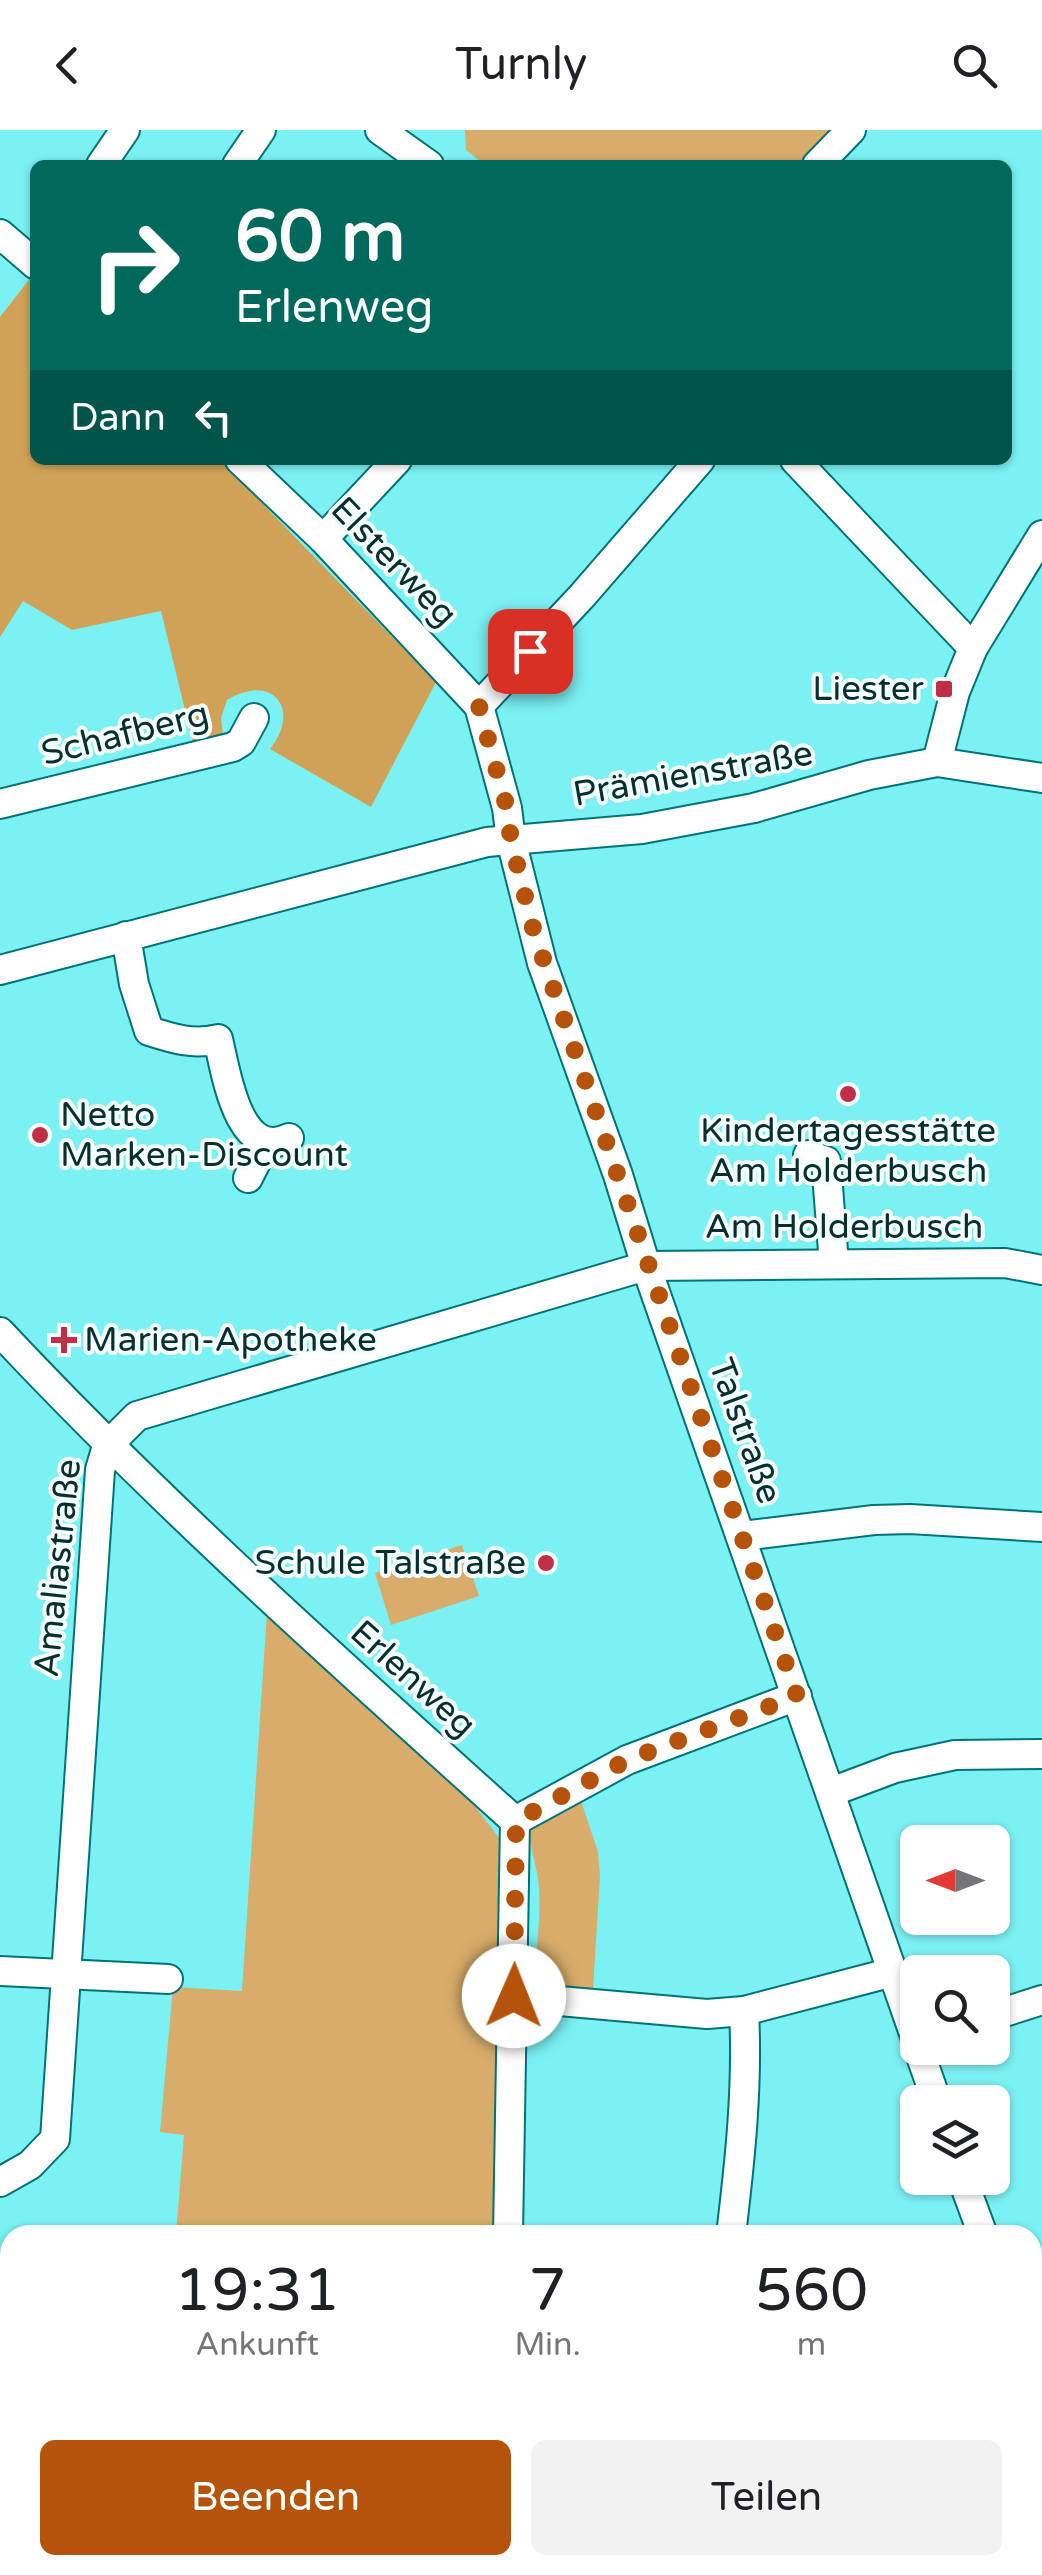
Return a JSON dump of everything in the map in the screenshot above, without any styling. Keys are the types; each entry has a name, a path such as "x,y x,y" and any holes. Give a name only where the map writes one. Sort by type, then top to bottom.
{"street":[{"path":"240,160 261,130"},
{"path":"380,130 421,160"},
{"path":"822,160 851,130"},
{"path":"0,234 30,258"},
{"name":"Elsterweg","path":"245,465 323,539 479,706 507,808 511,840"},
{"path":"323,539 393,465"},
{"path":"479,706 582,596 696,465"},
{"path":"799,465 973,648"},
{"path":"937,762 955,692 973,648 1042,535"},
{"name":"Schafberg","path":"0,804 233,746 241,742 254,718"},
{"name":"Prämienstraße","path":"0,970 487,842 642,829 754,808 937,762 1042,778"},
{"name":"Talstraße","path":"511,840 542,963 900,1993"},
{"path":"126,936 134,984 149,1031 190,1042 218,1040 247,1128 278,1140 248,1178"},
{"path":"808,1156 826,1160 834,1264"},
{"name":"Am Holderbusch","path":"646,1266 1005,1263 1042,1270"},
{"name":"Amaliastraße","path":"0,2182 30,2165 54,2138 100,1470 107,1446 137,1416 646,1266"},
{"name":"Erlenweg","path":"0,1332 107,1446 282,1611 516,1821"},
{"path":"742,1536 874,1520 1042,1527"},
{"path":"508,2225 516,1821 627,1760 797,1696"},
{"path":"830,1792 895,1768 955,1755 1042,1754"},
{"path":"0,1971 168,1979"},
{"path":"514,1996 707,2014 744,2012 893,1972"},
{"path":"1010,2010 1042,2000"},
{"path":"732,2225 745,2118 744,2012"},
{"path":"968,2195 979,2225"}],"shaded area":[{"path":"465,130 837,130 807,160 479,160 466,150"},
{"path":"30,279 30,465 225,465 436,682 371,807 270,749 283,721 277,699 269,693 243,692 227,700 221,718 223,737 193,743 161,611 72,630 23,601 0,637 0,317"},
{"path":"462,1545 479,1596 391,1625 375,1573"},
{"path":"267,1612 471,1801 503,1843 495,2225 177,2225 184,2135 160,2132 173,1987 242,1991"},
{"path":"580,1798 598,1852 600,1876 593,1990 538,1986 535,1981 539,1887 531,1825"}],"place":[{"name":"Liester","path":"944,689"},
{"name":"Kindertagesstätte Am Holderbusch","path":"848,1094"},
{"name":"Netto Marken-Discount","path":"40,1135"},
{"name":"Marien-Apotheke","path":"64,1340"},
{"name":"Schule Talstraße","path":"546,1563"}],"route":[{"path":"514,1996 516,1821 627,1760 797,1696 534,932 507,808 479,706 530,651"}]}
